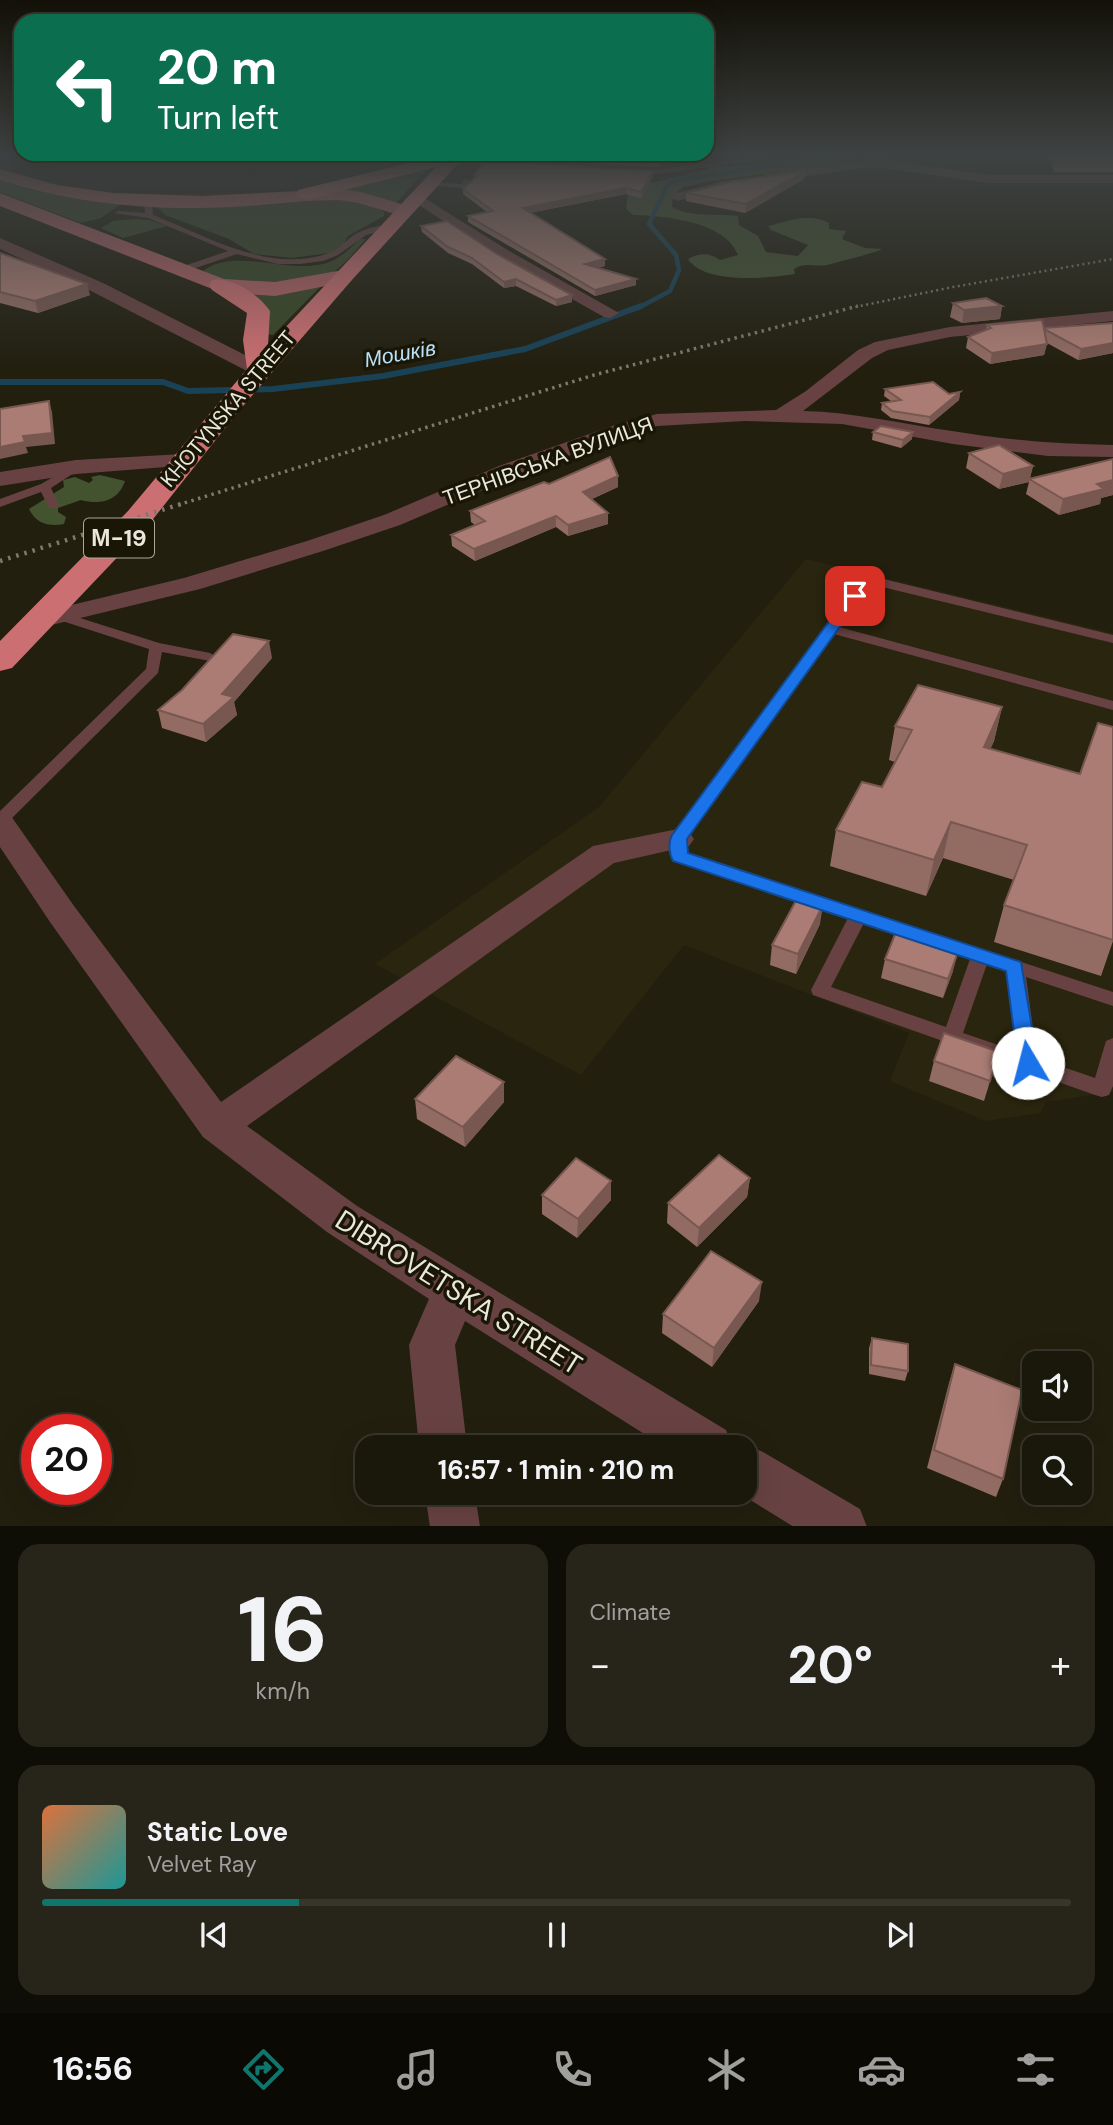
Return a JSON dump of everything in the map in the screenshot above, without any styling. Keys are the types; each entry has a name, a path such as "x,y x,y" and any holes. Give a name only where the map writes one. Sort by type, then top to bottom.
{"highway":[{"name":"KHOTYNSKA STREET","path":"0,662 50,618 139,517 228,407 343,276 390,227"},
{"path":"220,285 239,295 259,311 255,340 257,375"}],"main road":[{"path":"71,227 220,285 275,289 343,276"},
{"path":"76,229 81,227"}],"street":[{"path":"463,227 505,255 610,313"},
{"path":"0,243 97,287 257,375"},
{"path":"782,415 813,395 865,354 882,346 950,332 1113,316"},
{"name":"ТЕРНІВСЬКА ВУЛИЦЯ","path":"50,618 191,584 315,546 392,520 507,471 657,419 782,415 842,418 953,438 1048,450 1113,451"},
{"path":"0,479 76,467 183,460"},
{"name":"DIBROVETSKA STREET","path":"0,821 62,914 217,1126 342,1219 689,1435"},
{"path":"217,1126 604,854 678,839"},
{"path":"442,1435 432,1346 445,1313 458,1293"},
{"path":"757,1476 840,1526"},
{"path":"452,1505 455,1526"}],"lane":[{"path":"186,227 235,252 278,261 309,261 327,257 368,232 389,227"},
{"path":"184,269 235,252"},
{"path":"0,503 45,487 76,467"},
{"path":"45,487 53,505"},
{"path":"1113,639 867,579 678,839 680,856 1113,999"},
{"path":"50,618 156,648 210,657"},
{"path":"831,629 1113,706"},
{"path":"0,821 153,670 156,648"},
{"path":"859,915 820,990 1102,1089 1113,1046"},
{"path":"952,1037 981,956"},
{"path":"1014,967 1028,1063"}],"shaded area":[{"path":"806,559 1113,633 1113,1092 1046,1102 1040,1113 986,1121 890,1081 909,1033 684,945 581,1075 375,964 599,807"}],"green space":[{"path":"102,227 163,227 123,238"},
{"path":"198,227 364,227 348,236 344,243 330,253 292,258 254,254 229,239"},
{"path":"706,227 743,227 758,236 766,252 798,256 808,245 769,227 829,227 846,231 842,239 865,248 882,249 827,265 802,266 794,269 795,274 738,278 708,273 688,259 704,254 720,260 738,255 721,235"},
{"path":"360,239 366,239 336,270 302,282 248,283 216,277 203,271 232,261 319,265 338,258"},
{"path":"323,284 273,335 264,334 262,308 257,299 245,291"},
{"path":"100,475 125,481 118,494 101,502 81,500 58,508 58,512 66,517 64,524 44,523 35,518 29,509 64,487 63,480 75,477 89,483 93,480 91,477"}],"building":[{"path":"423,227 456,227 497,254 572,295 556,300 516,279 504,282 472,258 448,247"},
{"path":"487,227 554,227 605,259 585,264 636,279 595,290"},
{"path":"0,253 87,284 35,301 0,292"},
{"path":"986,298 1002,306 964,310 953,303"},
{"path":"1042,320 1044,328 1113,323 1113,343 1081,349 1044,329 1047,344 992,353 968,337 991,328 987,325"},
{"path":"933,382 949,394 960,392 930,417 892,411 882,403 901,400 885,389"},
{"path":"49,401 52,433 23,436 25,442 0,447 0,409"},
{"path":"881,426 913,432 903,440 873,432"},
{"path":"999,445 1033,466 1003,474 969,453"},
{"path":"610,457 618,476 583,492 608,513 568,525 556,516 474,549 451,535 485,521 470,511 544,482 549,484"},
{"path":"1113,459 1113,480 1097,484 1104,489 1063,499 1029,479"},
{"path":"233,634 269,641 222,694 234,697 203,724 158,710 182,690"},
{"path":"918,685 1002,707 984,747 1080,774 1098,723 1113,727 1113,940 1004,905 1027,845 951,822 934,860 836,830 862,782 882,787 912,730 895,726"},
{"path":"798,897 823,905 798,954 772,945"},
{"path":"896,932 958,952 948,979 885,959"},
{"path":"944,1033 999,1052 990,1081 934,1061"},
{"path":"456,1056 504,1082 463,1127 415,1099"},
{"path":"719,1155 750,1178 699,1228 668,1203"},
{"path":"576,1158 611,1181 578,1219 542,1195"},
{"path":"711,1251 762,1282 714,1348 663,1314"},
{"path":"872,1338 908,1344 908,1371 871,1365"},
{"path":"955,1364 1022,1390 1003,1479 934,1450"}],"waterway":[{"name":"Мошків","path":"638,308 670,291 679,270 676,255 652,227"},
{"name":"Мошків","path":"0,382 163,382 188,391 273,389 383,376 525,349 641,306"}],"railway":[{"path":"852,308 1113,259"},
{"path":"852,308 858,306"},
{"path":"178,505 594,375 852,308"},
{"path":"0,561 184,503"}],"route":[{"path":"855,596 678,839 680,856 1014,967 1028,1063"}]}
